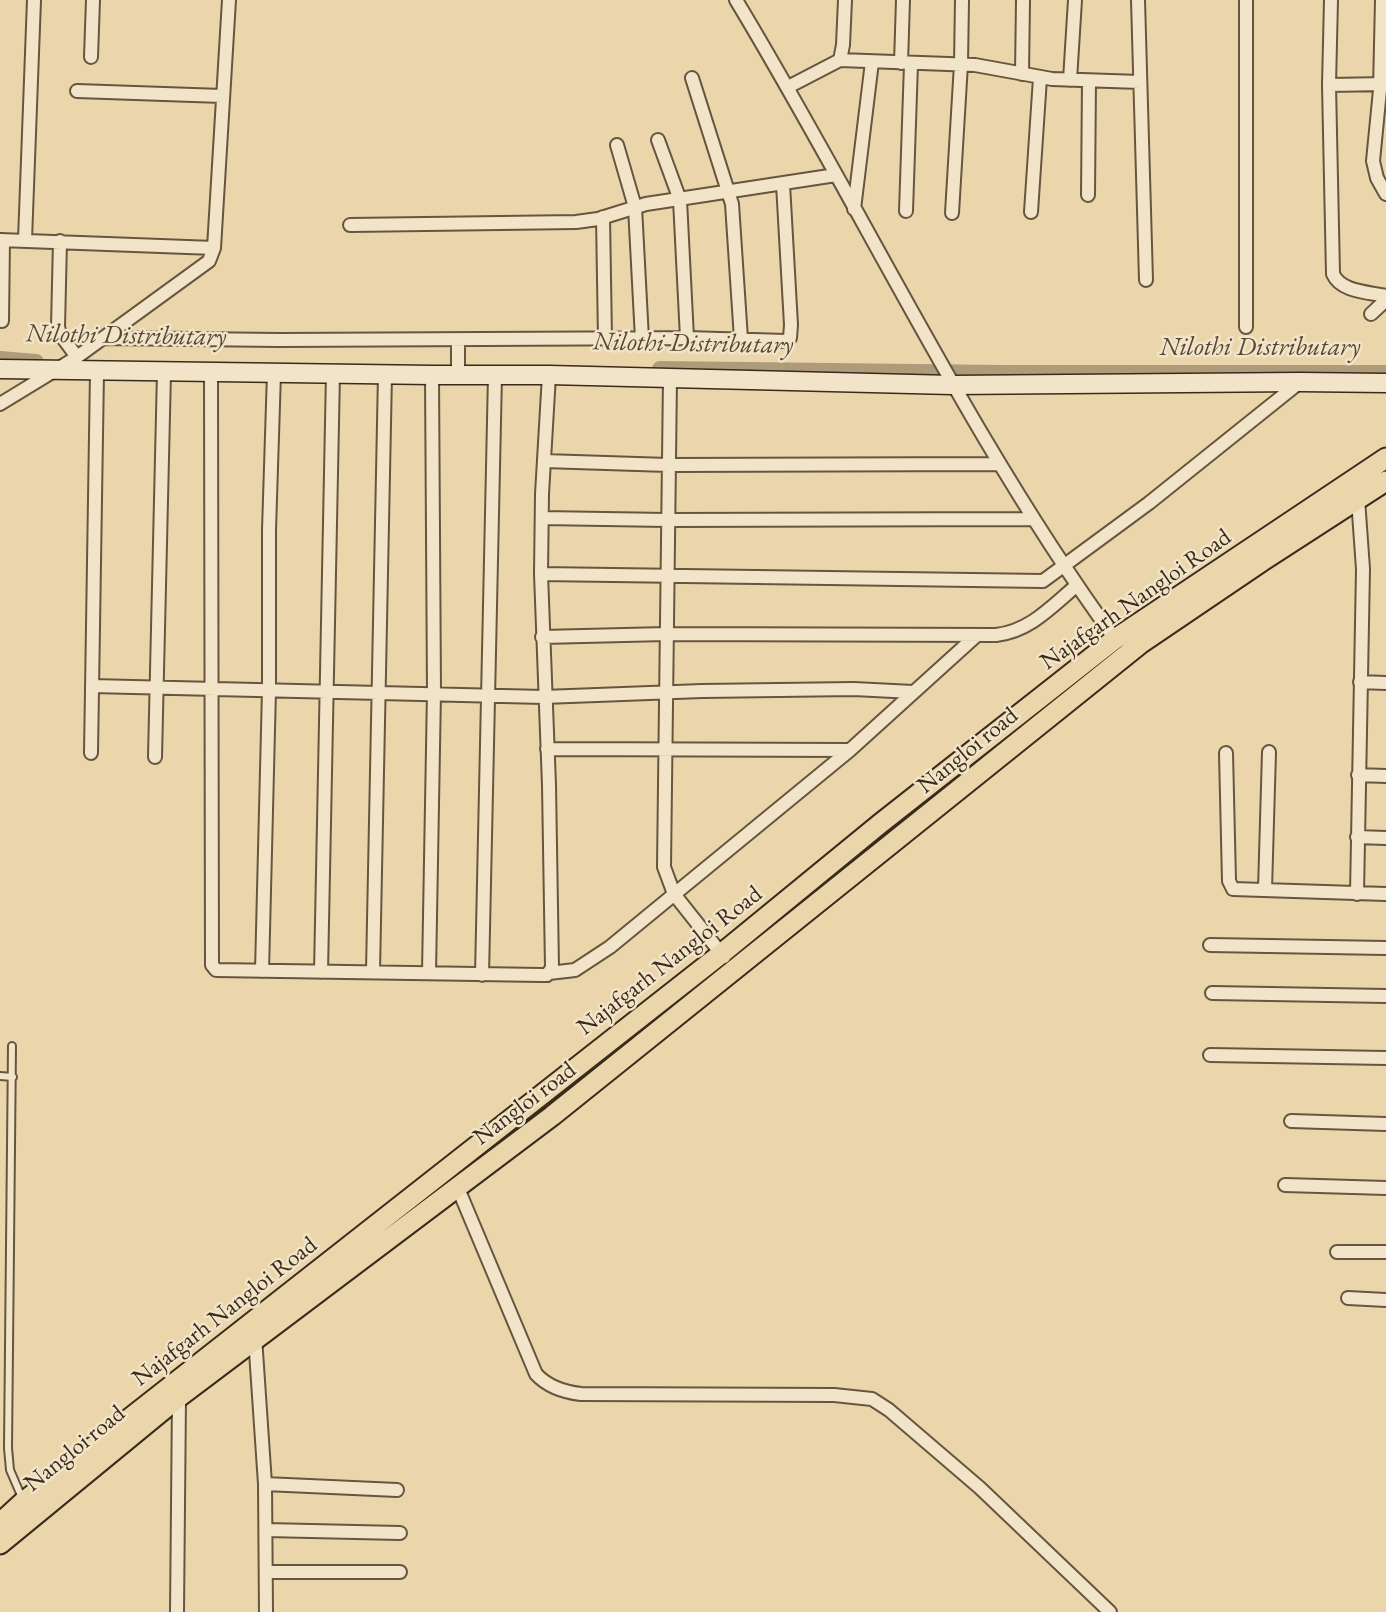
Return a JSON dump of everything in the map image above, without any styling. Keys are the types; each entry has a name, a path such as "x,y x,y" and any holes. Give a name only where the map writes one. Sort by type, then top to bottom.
{"main road":[{"name":"Najafgarh Nangloi Road","path":"0,1523 23,1502 251,1332 881,823 1115,639 1155,623 1386,458"},
{"name":"Nangloi road","path":"0,1544 179,1397 251,1332 552,1116 734,971 1140,644 1155,623 1386,481"}],"street":[{"path":"25,240 34,0"},
{"path":"91,57 93,0"},
{"path":"0,404 56,371 204,266 214,248 229,0"},
{"path":"736,0 789,87 854,209 999,464 1076,586 1115,639"},
{"path":"840,60 845,0"},
{"path":"903,0 906,211"},
{"path":"953,213 962,0"},
{"path":"1022,74 1023,0"},
{"path":"1070,80 1074,0"},
{"path":"1139,0 1146,280"},
{"path":"1245,327 1246,0"},
{"path":"1331,0 1329,85 1333,274 1336,281 1348,288 1386,298 1371,314"},
{"path":"1382,0 1383,84 1373,161 1377,178 1386,194"},
{"path":"789,87 840,60 961,64 1041,78 1140,82"},
{"path":"854,209 872,62"},
{"path":"692,78 730,192 741,339"},
{"path":"1031,212 1041,78"},
{"path":"1088,195 1089,81"},
{"path":"1329,85 1383,84"},
{"path":"77,92 222,96"},
{"path":"658,140 680,200 687,338"},
{"path":"617,145 635,207 642,339"},
{"path":"350,225 567,222 603,217 635,207 836,175"},
{"path":"104,338 458,344 687,338 786,341 791,335 783,184"},
{"path":"603,217 605,339"},
{"path":"2,321 2,240 214,248"},
{"path":"60,242 58,327 76,357"},
{"path":"458,344 458,372"},
{"path":"0,369 432,375 458,372 495,375 952,384 1386,383"},
{"path":"91,753 97,372"},
{"path":"155,757 164,372"},
{"path":"211,373 212,965 216,970 542,975 568,972 584,966 850,750 977,635"},
{"path":"262,971 274,373"},
{"path":"321,972 333,373"},
{"path":"373,971 385,374"},
{"path":"429,973 434,692 432,375"},
{"path":"482,975 495,375"},
{"path":"549,375 541,574 553,962 549,973"},
{"path":"670,379 664,867 674,894 734,971"},
{"path":"541,574 1046,580 1149,503 1300,382"},
{"path":"544,461 668,465 999,464"},
{"path":"1357,894 1363,569 1359,499"},
{"path":"542,518 1034,519"},
{"path":"542,637 666,634 996,635 1018,631 1027,626 1076,586"},
{"path":"1360,682 1386,683"},
{"path":"92,686 434,692 488,696 854,689 913,692"},
{"path":"547,748 850,750"},
{"path":"1265,890 1269,752"},
{"path":"1226,753 1230,885 1235,890 1386,894"},
{"path":"1358,775 1386,776"},
{"path":"1357,837 1386,838"},
{"path":"1210,946 1386,948"},
{"path":"1212,993 1386,996"},
{"path":"1210,1055 1386,1058"},
{"path":"1291,1121 1386,1124"},
{"path":"1285,1185 1386,1188"},
{"path":"457,1186 536,1374 542,1381 554,1388 580,1394 834,1395 872,1399 889,1410 980,1488 1110,1612"},
{"path":"1337,1252 1386,1252"},
{"path":"1348,1298 1386,1300"},
{"path":"251,1332 265,1484 266,1612"},
{"path":"177,1612 179,1397"},
{"path":"265,1484 397,1490"},
{"path":"266,1530 400,1533"},
{"path":"267,1572 400,1572"}],"lane":[{"path":"12,1046 8,1448 13,1479 23,1502"},
{"path":"0,1076 13,1077"}],"waterway":[{"name":"Nilothi Distributary","path":"0,359 36,362"},
{"name":"Nilothi Distributary","path":"660,369 1001,373 1386,373"}]}
